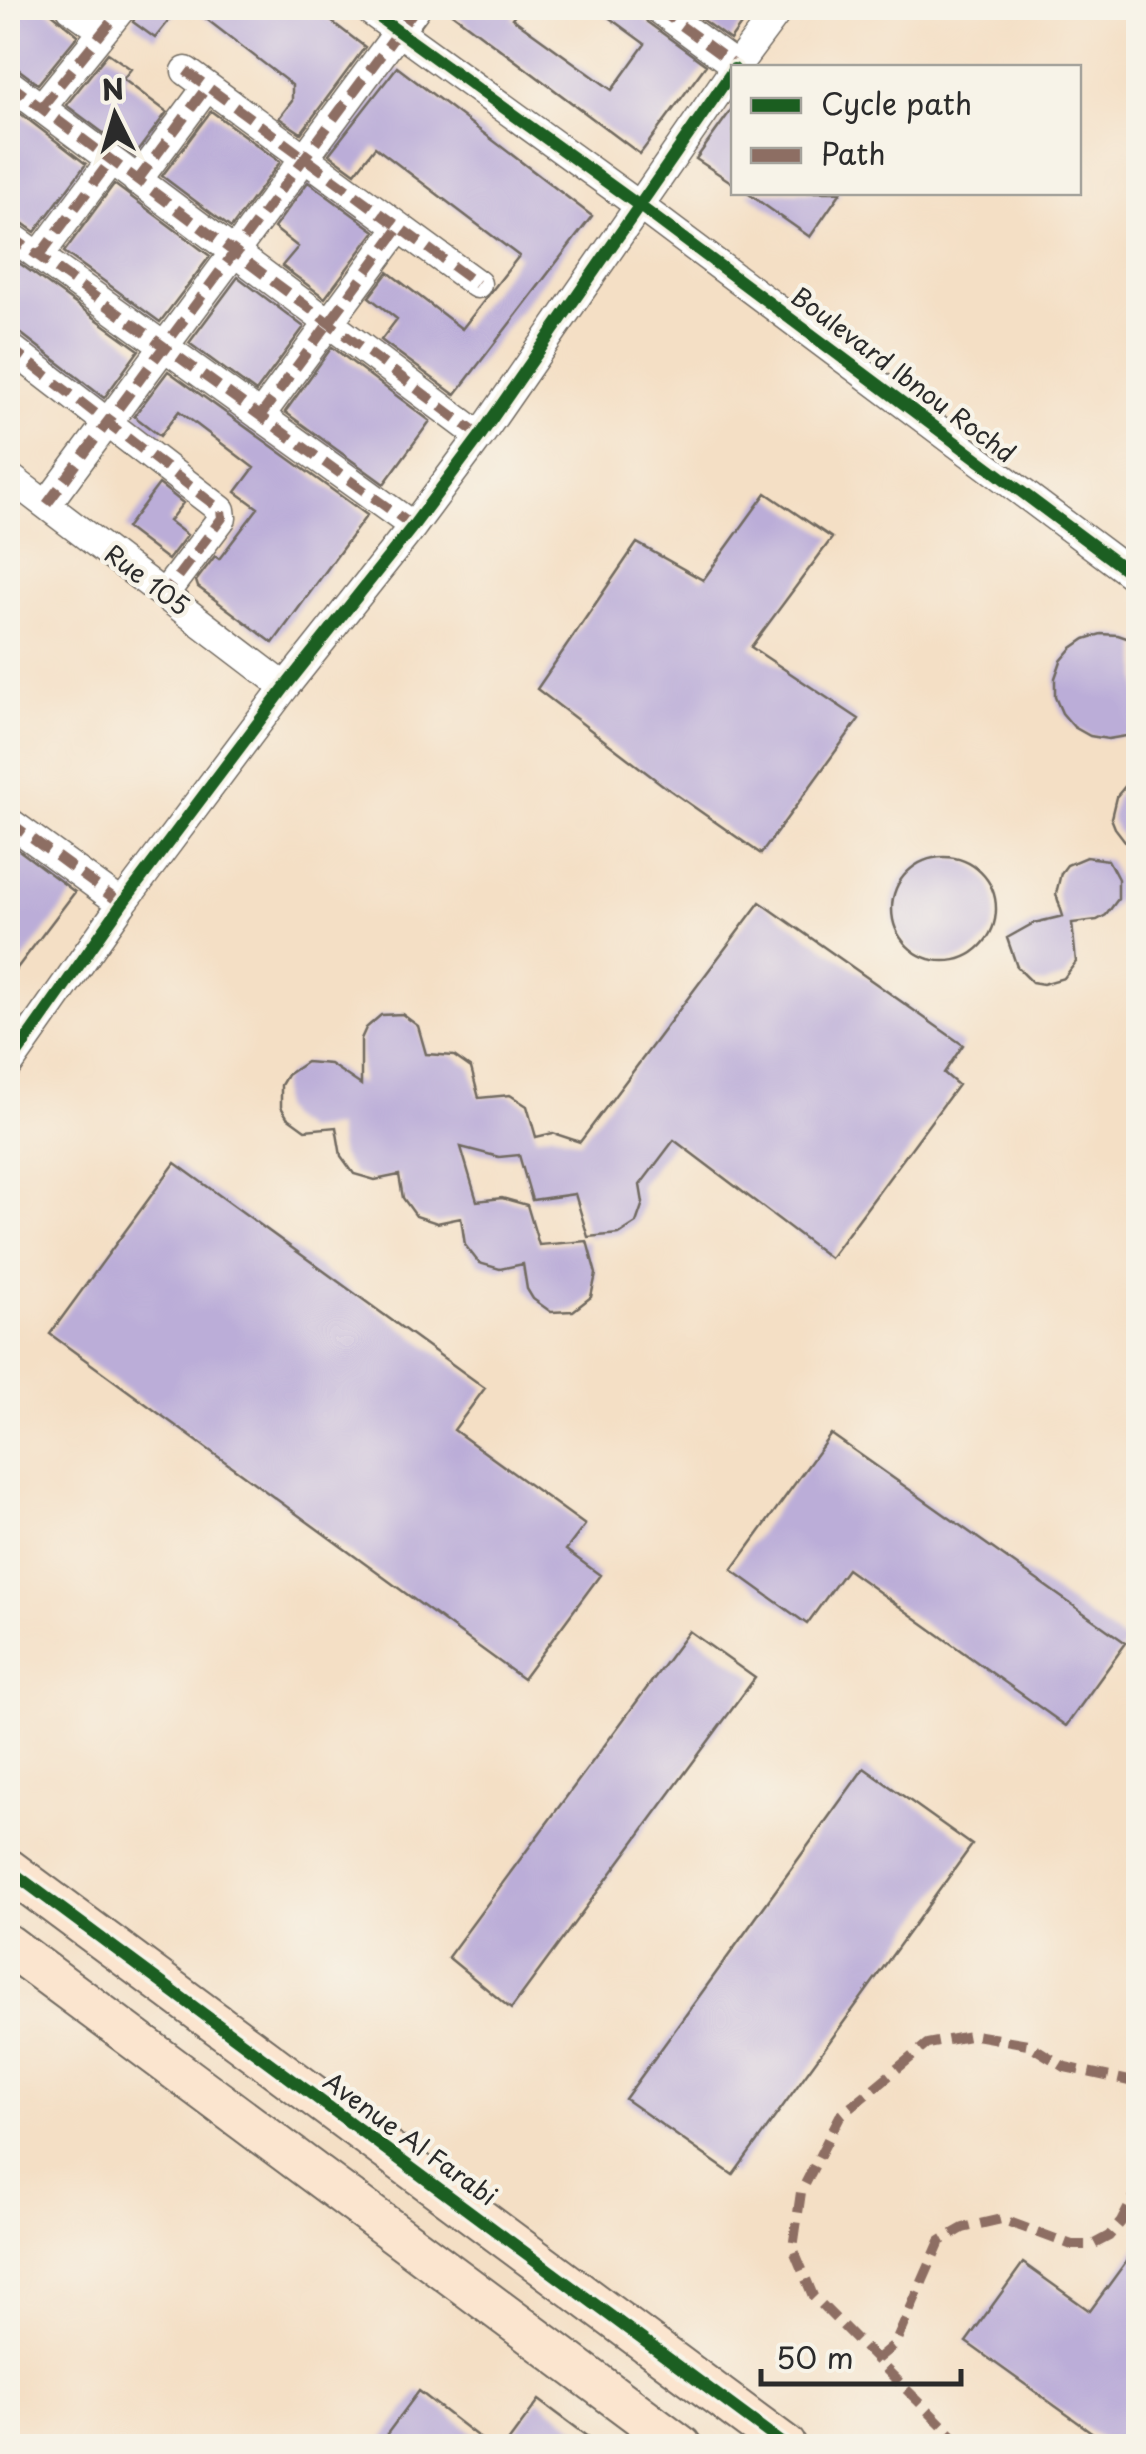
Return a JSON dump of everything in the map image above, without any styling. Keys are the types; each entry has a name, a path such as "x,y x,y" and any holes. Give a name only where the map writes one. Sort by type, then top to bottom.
{"street":[{"path":"71,8 103,31"},
{"path":"122,8 103,31 19,99 111,160 480,436"},
{"name":"Boulevard Ibnou Rochd","path":"366,8 641,207 1138,579"},
{"path":"47,504 416,8"},
{"path":"657,8 731,65"},
{"path":"737,65 780,8"},
{"path":"8,1066 284,686 480,436 731,74"},
{"path":"138,180 196,79 478,284"},
{"path":"39,256 111,160"},
{"path":"260,416 399,228"},
{"path":"8,234 412,526"},
{"path":"8,346 222,512 165,594"},
{"name":"Rue 105","path":"8,476 284,686"},
{"path":"8,821 122,904"},
{"name":"Avenue Al Farabi","path":"8,1869 786,2446"},
{"path":"8,1945 681,2446"}],"building":[{"path":"14,8 45,8 78,35 38,84 8,66 8,16"},
{"path":"139,8 179,8 155,38 133,22"},
{"path":"192,8 314,8 365,47 301,133 279,118 292,101 292,85"},
{"path":"445,8 520,8 512,18 612,90 645,44 596,8 640,8 647,22 706,65 640,154"},
{"path":"686,8 753,8 730,40"},
{"path":"108,53 131,69 123,79 167,112 134,156 66,105"},
{"path":"397,67 592,216 455,395 381,340 397,319 369,297 388,272 462,329 519,256 375,147 355,173 329,154"},
{"path":"8,104 86,164 35,232 8,217"},
{"path":"731,110 731,182 696,159"},
{"path":"211,111 280,162 231,228 162,176"},
{"path":"308,182 375,231 325,298 282,266 298,247 274,228"},
{"path":"114,184 210,256 160,322 64,252"},
{"path":"750,195 839,195 810,237"},
{"path":"8,255 139,350 104,398 19,332 8,329"},
{"path":"238,277 304,327 256,392 189,343"},
{"path":"332,347 430,421 384,484 285,412"},
{"path":"168,371 367,515 273,643 198,587 196,581 215,556 219,559 258,508 236,492 254,468 179,411 160,436 134,416"},
{"path":"159,484 183,503 169,521 187,535 168,560 126,528"},
{"path":"766,493 832,538 751,647 859,719 761,854 537,689 637,543 703,580"},
{"path":"1101,634 1138,642 1138,728 1126,736 1108,739 1090,736 1074,727 1055,697 1055,678 1061,661 1085,639"},
{"path":"1138,771 1138,858 1111,818 1116,797"},
{"path":"8,842 75,892 8,980"},
{"path":"944,857 964,861 981,872 992,889 996,909 992,929 981,946 964,957 944,961 924,957 907,946 896,929 892,909 896,889 907,872 924,861"},
{"path":"1086,857 1108,860 1118,879 1118,899 1097,920 1072,923 1076,962 1064,978 1043,984 1032,982 1017,967 1007,938 1034,923 1063,916 1056,894 1061,873 1067,865"},
{"path":"760,902 963,1045 944,1073 958,1085 830,1258 674,1140 640,1185 643,1203 636,1223 619,1234 588,1237 575,1194 532,1200 519,1155 499,1157 461,1147 477,1201 502,1198 527,1205 539,1245 587,1241 596,1274 591,1297 573,1311 551,1312 533,1299 527,1289 523,1264 500,1269 479,1263 465,1245 461,1218 437,1223 416,1216 403,1198 399,1175 375,1180 354,1174 341,1156 336,1127 305,1130 287,1117 281,1107 281,1085 287,1075 306,1062 330,1064 361,1085 361,1039 366,1028 381,1015 402,1014 418,1026 426,1054 454,1056 471,1068 479,1098 510,1095 527,1106 536,1137 553,1133 580,1142"},
{"path":"175,1163 485,1388 454,1430 585,1525 566,1550 600,1575 523,1679 50,1334"},
{"path":"831,1434 1126,1643 1066,1726 847,1569 807,1624 732,1570"},
{"path":"689,1631 755,1678 511,2009 448,1957"},
{"path":"864,1768 972,1845 733,2175 625,2099"},
{"path":"1138,2245 1138,2446 1111,2446 966,2342 1023,2263 1090,2311"},
{"path":"419,2391 490,2446 378,2446"},
{"path":"539,2400 601,2446 505,2446"}],"marked path":[{"path":"41,108 122,8"},
{"path":"47,504 416,8"},
{"path":"657,8 735,65"},
{"path":"186,71 477,284"},
{"path":"8,83 480,436"},
{"path":"137,181 207,87"},
{"path":"39,256 111,160"},
{"path":"260,416 399,228"},
{"path":"8,234 413,526"},
{"path":"8,346 221,510 222,518 165,593"},
{"path":"8,821 122,904"},
{"path":"963,2446 813,2296 793,2248 801,2192 840,2116 927,2044 975,2035 1028,2044 1065,2067 1138,2083"},
{"path":"877,2359 895,2344 940,2241 963,2228 1001,2219 1072,2245 1092,2245 1109,2236 1121,2222 1138,2189"}],"cycle path":[{"path":"366,8 641,207 1138,579"},
{"path":"8,1066 122,904 480,436 731,73"},
{"path":"8,1869 786,2446"}]}
